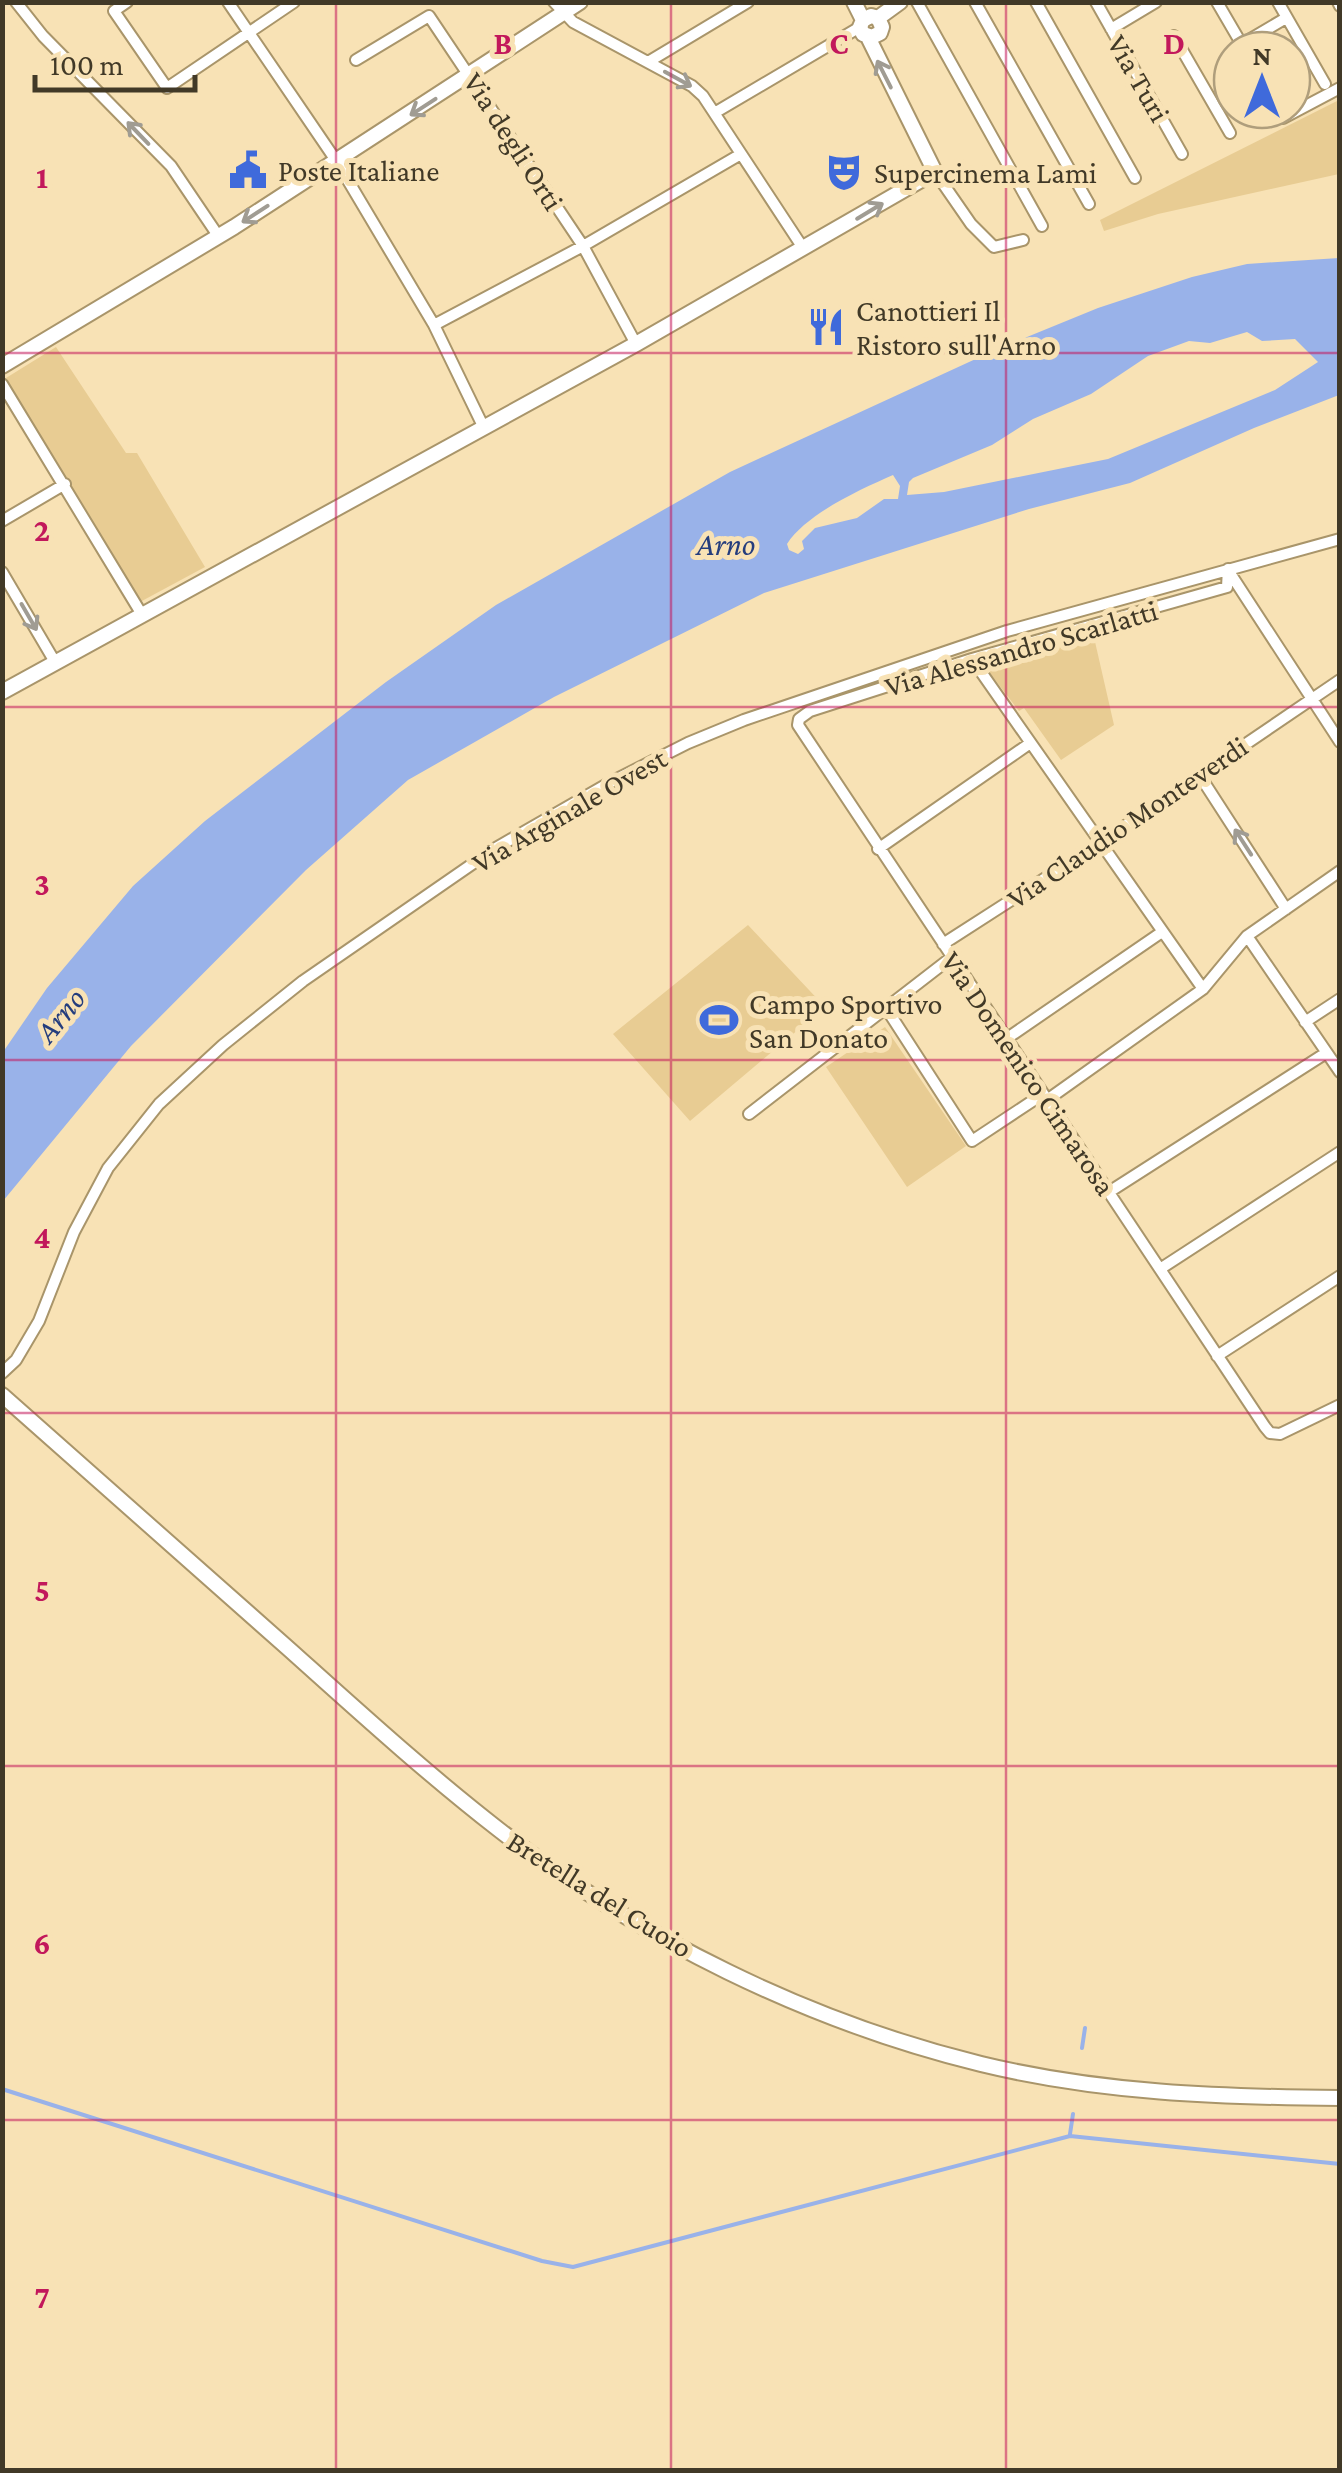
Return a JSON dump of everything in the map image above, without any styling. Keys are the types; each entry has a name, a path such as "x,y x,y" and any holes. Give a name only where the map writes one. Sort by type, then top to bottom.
{"main road":[{"path":"2,366 220,237 471,76 558,8 580,2"},
{"path":"2,692 636,344 935,172 854,2"},
{"path":"867,26 900,2"},
{"name":"Bretella del Cuoio","path":"2,1395 421,1766 542,1862 729,1974 872,2032 981,2064 1148,2092 1340,2098"}],"street":[{"path":"16,2 43,36 171,166 220,237"},
{"path":"127,2 114,11 167,88 294,2"},
{"path":"228,2 337,162 434,325 483,426"},
{"path":"648,62 748,2"},
{"path":"917,2 1042,226"},
{"path":"975,2 1089,204"},
{"path":"1036,2 1134,178"},
{"name":"Via Turi","path":"1096,2 1182,154"},
{"path":"1111,29 1156,2"},
{"path":"1217,2 1234,30"},
{"path":"1278,2 1325,84"},
{"path":"558,8 692,86 716,112 803,248"},
{"name":"Via degli Orti","path":"356,60 429,16 583,246 636,344"},
{"path":"1269,30 1286,18"},
{"path":"716,112 867,26"},
{"path":"1174,36 1230,133"},
{"path":"1312,103 1340,88"},
{"path":"434,325 583,246 741,154"},
{"path":"935,172 971,224 994,247 1023,240"},
{"path":"2,384 141,613"},
{"path":"2,522 65,484"},
{"name":"Via Arginale Ovest","path":"2,1374 16,1360 40,1321 74,1232 108,1168 160,1104 303,981 446,881 609,782 688,742 744,720 1007,631 1340,539"},
{"path":"1228,569 1340,742"},
{"name":"Via Alessandro Scarlatti","path":"799,719 810,710 972,659 1227,588 1228,569"},
{"path":"2,572 55,662"},
{"path":"972,659 1203,989"},
{"name":"Via Claudio Monteverdi","path":"943,944 1340,680"},
{"name":"Via Domenico Cimarosa","path":"799,719 800,732 1265,1427 1270,1433 1280,1434 1340,1405"},
{"path":"878,849 1029,744"},
{"path":"1200,776 1286,909"},
{"path":"886,1008 972,1142 1203,989 1247,936 1340,871"},
{"path":"1006,1039 1163,934"},
{"path":"1247,936 1340,1072"},
{"path":"749,1114 952,958"},
{"path":"1305,1022 1340,998"},
{"path":"1109,1192 1326,1054"},
{"path":"1160,1269 1340,1152"},
{"path":"1217,1356 1340,1276"}],"shaded area":[{"path":"1339,100 1339,174 1158,214 1104,231 1100,220 1279,130 1312,130 1312,114"},
{"path":"56,347 126,453 137,453 205,567 140,602 6,378"},
{"path":"1093,633 1114,725 1061,760 1024,708 1019,711 989,672 993,660"},
{"name":"Campo Sportivo San Donato","path":"748,925 825,1007 690,1121 613,1034"},
{"path":"885,1027 966,1146 907,1187 826,1067"}],"water":[{"name":"Arno","path":"1339,258 1339,395 1130,483 1029,509 764,593 554,697 408,780 306,870 131,1046 3,1201 3,1052 47,988 133,886 205,821 386,682 496,605 730,472 993,351 1098,308 1192,277 1247,264","holes":["1247,332 1262,341 1295,339 1318,362 1275,390 1108,459 944,492 907,495 913,478 992,445 1033,419 1091,394 1148,356 1189,341 1210,343","893,475 900,486 898,499 884,499 857,518 815,528 802,541 804,549 798,554 789,550 787,544 796,533 820,513"]}],"waterway":[{"path":"1082,2048 1085,2028"},
{"path":"2,2089 542,2261 573,2267 1070,2136 1340,2164"},
{"path":"1070,2134 1073,2114"}],"place":[{"name":"Poste Italiane","path":"248,170"},
{"name":"Supercinema Lami","path":"844,172"},
{"name":"Canottieri Il Ristoro sull'Arno","path":"826,327"},
{"name":"Campo Sportivo San Donato","path":"719,1020"}]}
